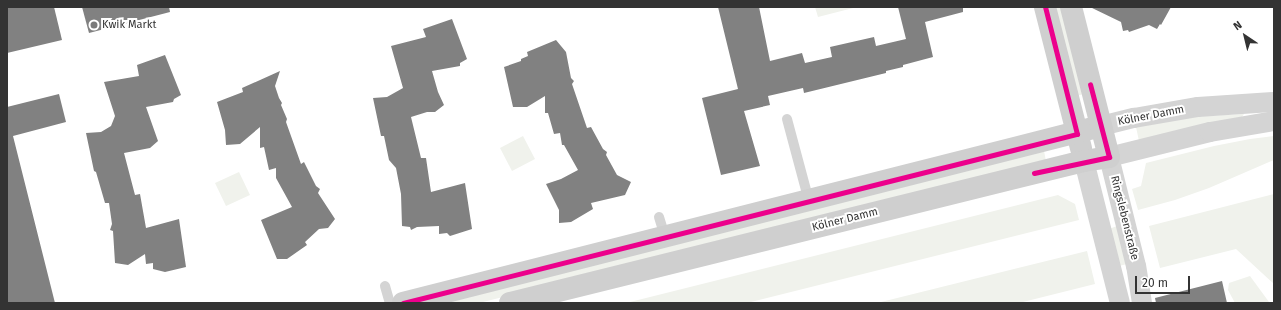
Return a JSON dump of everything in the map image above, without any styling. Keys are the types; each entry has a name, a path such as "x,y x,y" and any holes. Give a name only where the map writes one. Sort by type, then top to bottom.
{"street":[{"path":"1045,7 1120,303"},
{"path":"1071,7 1109,157"},
{"name":"Kölner Damm","path":"403,303 662,227 809,201 1077,134 1101,126 1134,118 1198,107 1274,102"},
{"name":"Kölner Damm","path":"510,303 1084,161 1109,157 1210,132 1274,120"},
{"name":"Ringslebenstraße","path":"1109,157 1136,266 1142,303"}],"lane":[{"path":"787,119 809,201"},
{"path":"385,286 390,303"}],"shaded area":[{"path":"815,7 857,7 818,17"},
{"path":"1054,7 1062,7 1084,94 1076,96"},
{"path":"1244,114 1242,117 1139,141 1136,127 1184,117"},
{"path":"523,136 535,159 512,171 500,148"},
{"path":"1274,136 1274,160 1209,188 1175,200 1138,210 1132,189 1141,186 1146,163 1214,146"},
{"path":"1044,151 1046,161 479,303 436,303"},
{"path":"239,172 250,195 226,206 215,183"},
{"path":"1274,194 1274,284 1236,249 1160,268 1149,226"},
{"path":"1058,195 1075,204 1079,220 747,303 626,303"},
{"path":"1117,226 1127,264 1119,266 1109,229"},
{"path":"1087,251 1095,284 1019,303 877,303"},
{"path":"1250,276 1269,302 1268,303 1235,303 1228,290 1229,283"}],"building":[{"path":"7,7 54,7 62,40 7,53"},
{"path":"82,7 169,7 170,12 89,33"},
{"path":"718,7 759,7 770,61 802,53 805,63 832,57 830,47 874,37 876,46 906,39 898,7 963,7 963,12 925,22 933,57 903,65 903,67 886,71 886,73 804,93 803,88 768,96 770,105 744,111 760,166 721,175 702,98 738,89"},
{"path":"1090,7 1171,7 1161,25 1160,24 1157,29 1149,25 1129,32 1128,30 1123,31 1121,22"},
{"path":"452,19 467,59 460,63 460,66 432,71 438,92 444,105 435,112 427,112 411,117 421,158 426,158 431,192 465,183 472,229 450,236 447,233 439,234 439,226 417,227 411,230 410,227 402,226 401,194 396,168 389,160 384,136 381,136 373,98 387,97 403,88 391,46 426,37 423,29"},
{"path":"556,40 566,52 571,78 574,81 572,84 587,128 591,127 603,149 607,152 606,155 617,175 631,182 625,195 591,203 593,209 571,222 559,223 559,210 546,184 561,179 578,170 564,145 562,145 560,133 554,134 548,113 545,113 545,96 527,107 513,107 504,67 521,61 521,59 528,56 527,52"},
{"path":"165,55 181,95 174,99 173,102 146,107 158,141 150,148 124,153 135,195 140,194 146,228 179,219 186,267 165,272 153,269 153,263 146,264 145,254 128,265 115,263 113,231 110,230 112,224 109,203 105,203 96,172 94,171 86,133 101,132 111,126 115,116 104,82 139,76 137,65"},
{"path":"280,71 275,86 282,103 281,105 287,119 286,122 301,164 304,162 316,186 320,189 318,193 335,219 328,228 319,229 305,242 307,245 287,259 277,259 261,220 292,207 276,178 276,168 269,170 264,147 260,148 260,127 240,144 226,145 225,130 217,102 243,92 242,88"},
{"path":"59,94 66,122 13,136 55,303 7,303 7,107"},
{"path":"1222,281 1227,303 1156,303 1155,298"}],"transit line":[{"path":"403,303 1077,134 1045,7"},
{"path":"1034,173 1109,157 1090,84"}],"place":[{"name":"Kwik Markt","path":"94,25"}]}
